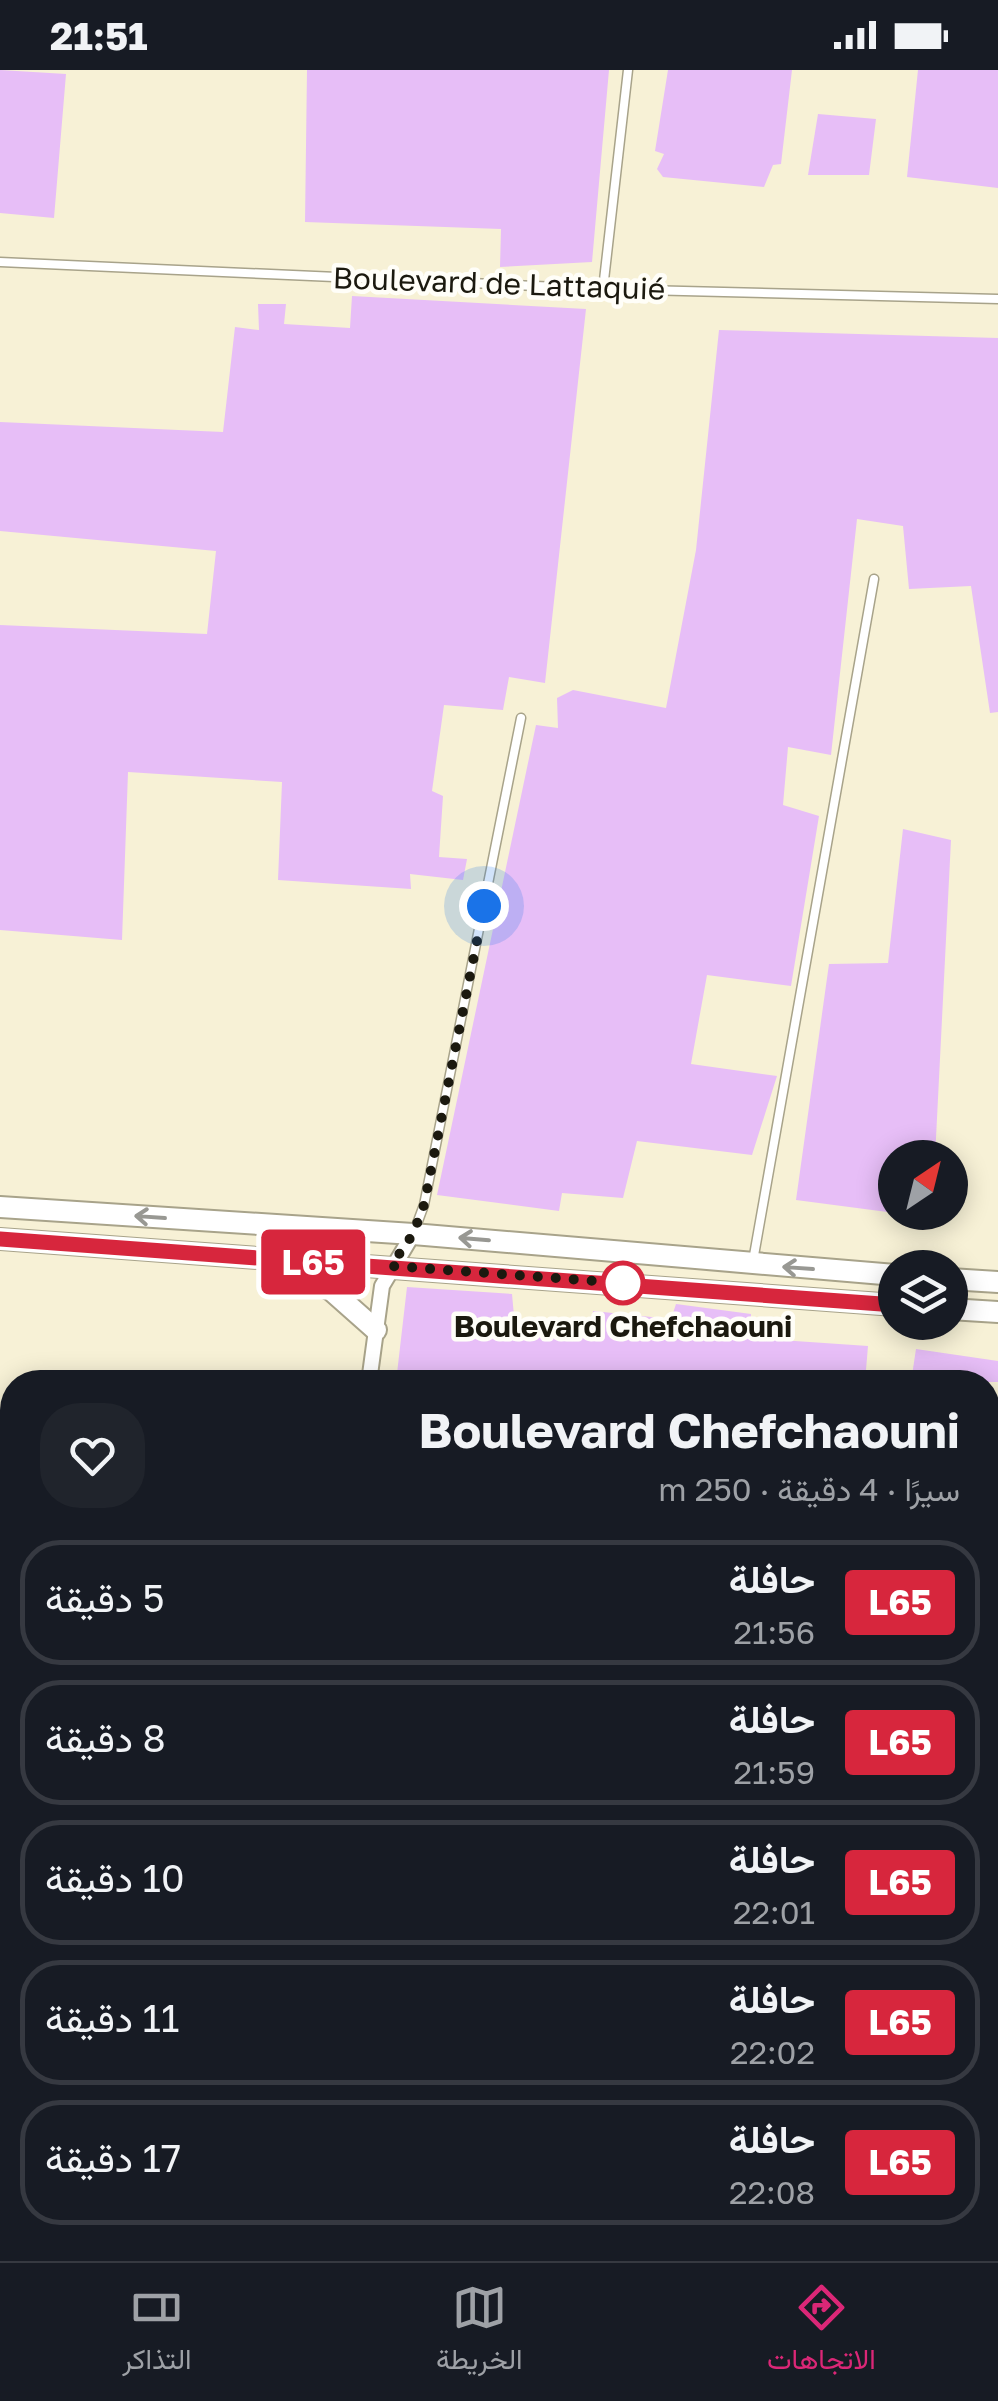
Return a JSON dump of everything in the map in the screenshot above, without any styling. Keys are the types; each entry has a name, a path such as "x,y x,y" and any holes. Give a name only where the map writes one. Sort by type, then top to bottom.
{"street":[{"path":"0,1208 413,1234 878,1274"},
{"path":"98,1247 100,1214"},
{"path":"371,1370 379,1300 391,1266 413,1234"},
{"path":"0,1239 878,1304"},
{"path":"282,1260 332,1292 376,1330"},
{"path":"968,1280 998,1282"},
{"path":"968,1310 998,1312"}],"lane":[{"path":"603,289 628,70"},
{"name":"Boulevard de Lattaquié","path":"0,262 603,289 998,300"},
{"path":"752,1265 874,579"},
{"path":"413,1234 424,1205 521,718"}],"building":[{"path":"0,70 66,74 54,218 0,213"},
{"path":"307,70 609,70 592,262 500,267 501,229 305,222"},
{"path":"668,70 792,70 781,164 773,165 764,187 663,177 657,169 664,154 655,151"},
{"path":"918,70 998,70 998,188 907,177"},
{"path":"818,114 876,119 869,175 808,175"},
{"path":"352,296 586,309 545,683 509,677 503,710 444,705 432,791 443,796 439,857 467,859 463,880 410,874 411,889 278,880 282,782 128,772 122,940 0,930 0,625 207,634 216,551 0,531 0,422 223,432 235,327 259,330 258,304 286,304 284,324 350,328"},
{"path":"719,330 998,338 998,712 990,713 971,586 909,589 903,526 857,519 831,755 788,747 783,805 819,816 791,986 707,975 691,1064 777,1076 752,1155 637,1141 623,1198 562,1193 559,1211 437,1195 536,725 558,728 557,698 573,690 666,708 696,550"},
{"path":"903,829 951,840 936,1140 878,1140 878,1211 796,1200 829,964 888,963"},
{"path":"407,1287 512,1294 515,1327 591,1336 593,1311 671,1319 676,1304 751,1314 750,1338 868,1346 866,1370 397,1370"},
{"path":"916,1349 998,1361 998,1370 913,1370"}],"bus line":[{"name":"L65","path":"0,1239 878,1304"}],"place":[{"name":"Boulevard Chefchaouni","path":"623,1283"}],"route":[{"path":"484,906 424,1205 413,1234 391,1266 623,1283"}]}
